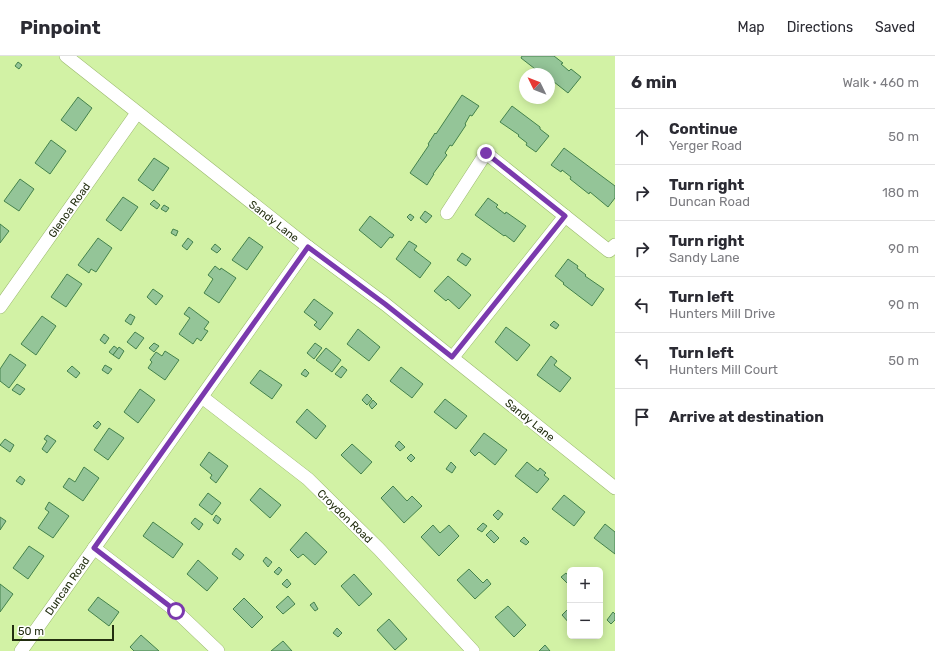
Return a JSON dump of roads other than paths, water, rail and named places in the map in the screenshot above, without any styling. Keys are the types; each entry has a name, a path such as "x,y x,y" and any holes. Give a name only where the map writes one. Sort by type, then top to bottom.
{"street":[{"name":"Sandy Lane","path":"66,56 308,247 385,304 615,488"},
{"name":"Glenoa Road","path":"0,307 137,113"},
{"path":"446,212 486,153 609,251 615,245"},
{"path":"452,357 565,216"},
{"name":"Duncan Road","path":"21,651 308,247"},
{"name":"Croydon Road","path":"202,397 308,479 379,549 473,651"},
{"path":"94,548 176,611 218,651"}]}
